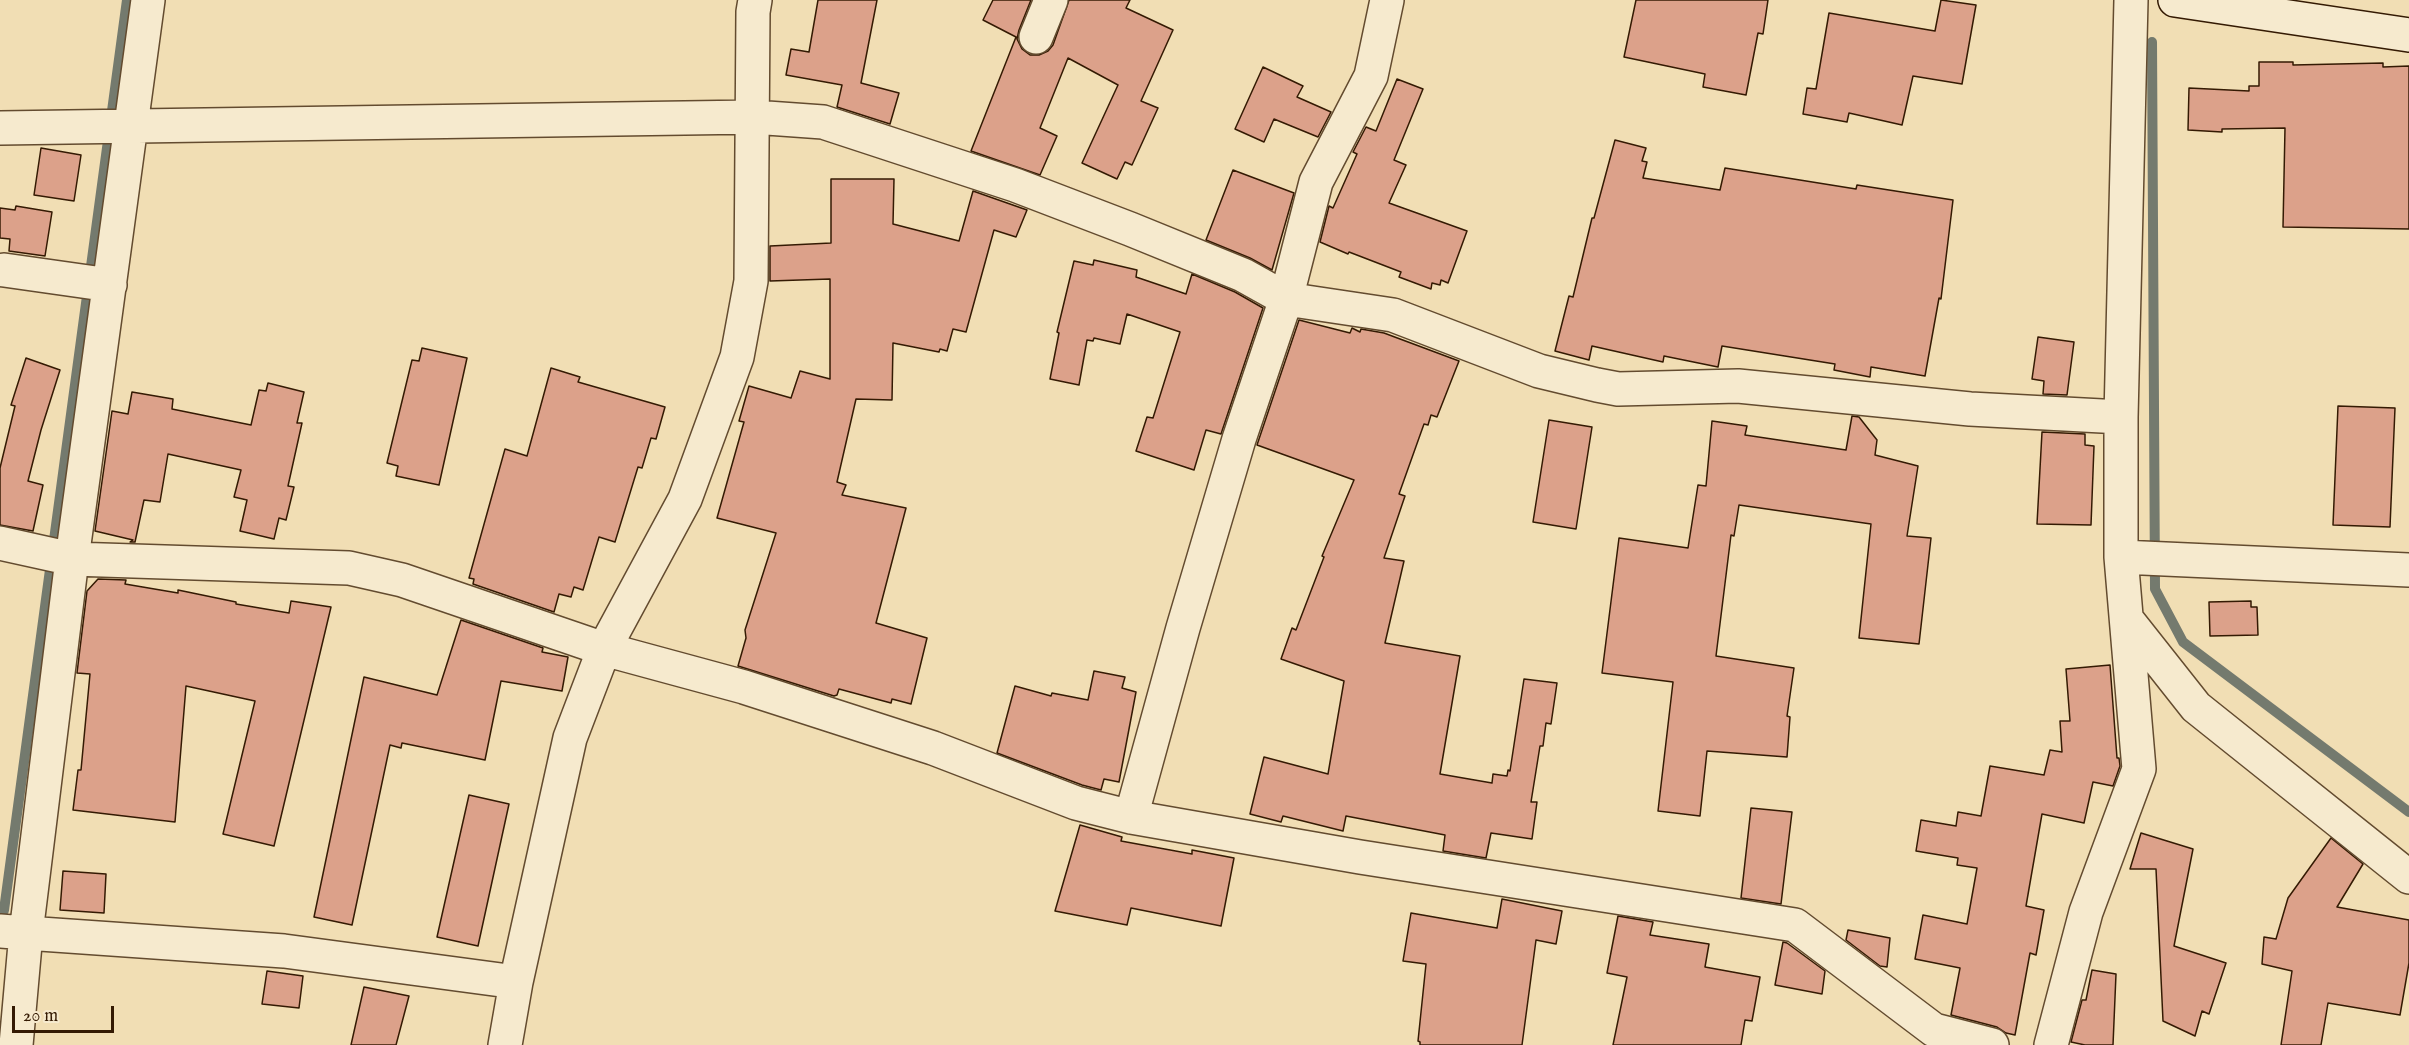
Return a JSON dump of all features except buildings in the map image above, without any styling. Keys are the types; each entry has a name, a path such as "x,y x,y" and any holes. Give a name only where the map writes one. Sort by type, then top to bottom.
{"street":[{"path":"16,1045 13,932 72,559 148,0"},
{"path":"505,1045 516,982 570,738 604,649 685,500 737,357 751,281 755,0"},
{"path":"1036,36 1051,0"},
{"path":"1131,817 1183,628 1239,439 1286,299 1316,182 1371,76 1387,0"},
{"path":"2051,1045 2086,912 2139,769 2121,557 2121,417 2131,0"},
{"path":"2175,0 2409,35"},
{"path":"0,128 753,117 823,122 1015,185 1243,275 1286,299 1393,315 1539,371 1618,389 1738,386 1970,409 2121,417"},
{"path":"4,270 110,285"},
{"path":"0,543 72,559 349,568 402,580 604,649 744,687 933,748 1076,803 1131,817 1360,857 1796,924 1934,1030 1992,1045"},
{"path":"2121,557 2409,570"},
{"path":"2128,621 2196,707 2409,877"},
{"path":"13,932 284,951 516,982"}],"waterway":[{"path":"0,910 4,910 127,0"},
{"path":"2152,42 2155,589 2183,642 2409,812"}]}
